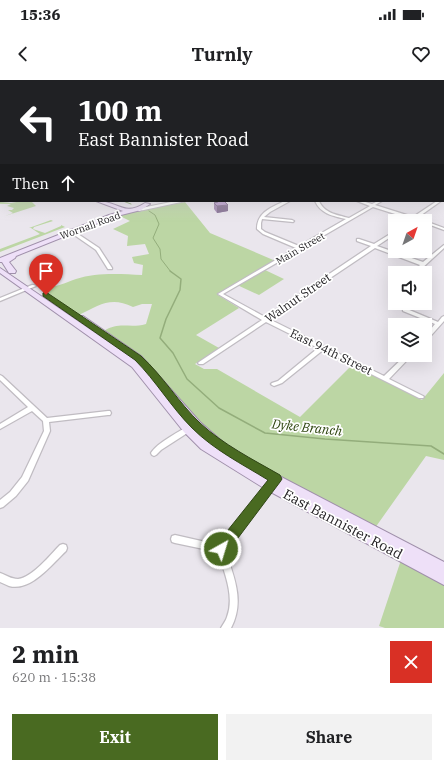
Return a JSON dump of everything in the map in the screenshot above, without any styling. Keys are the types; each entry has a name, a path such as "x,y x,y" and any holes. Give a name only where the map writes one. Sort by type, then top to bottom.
{"main road":[{"path":"101,202 120,210 129,211"},
{"path":"139,209 145,202"},
{"name":"Wornall Road","path":"0,255 108,213 145,202"},
{"name":"Wornall Road","path":"0,260 111,216 129,211 178,202"},
{"path":"108,213 112,208 109,205"},
{"path":"30,287 12,271 6,264 6,260 33,246"},
{"path":"0,263 12,271"},
{"path":"0,270 30,287"},
{"name":"East Bannister Road","path":"30,287 125,352 135,365 192,427 205,446 444,569"},
{"name":"East Bannister Road","path":"273,482 444,578"}],"street":[{"path":"286,202 271,209 262,218 258,226 263,232 300,248"},
{"path":"317,202 319,207 326,212 349,219"},
{"path":"361,202 394,214"},
{"name":"Main Street","path":"220,294 378,202"},
{"path":"421,214 438,202"},
{"path":"262,218 292,221"},
{"path":"432,225 444,229"},
{"path":"71,231 98,249 110,268"},
{"name":"Walnut Street","path":"201,363 388,237"},
{"path":"358,240 423,264 444,246"},
{"path":"0,300 30,287"},
{"name":"East 94th Street","path":"220,294 266,320 421,397"},
{"path":"405,310 438,324"},
{"path":"432,331 444,318"},
{"path":"274,384 280,382 322,348"},
{"path":"385,379 402,362"},
{"path":"0,377 46,420 47,431 25,479 13,494 0,505"},
{"path":"0,427 33,407"},
{"path":"46,420 108,413"},
{"path":"154,453 159,448 192,427"},
{"path":"221,549 273,482"},
{"path":"175,539 221,549"},
{"path":"0,577 12,584 24,582 44,567 63,548"},
{"path":"221,549 234,594 233,612 226,628"}],"green space":[{"path":"0,202 32,202 36,206 5,216 13,213 8,210 12,210 14,208 7,206 11,204 0,204"},
{"path":"185,202 210,233 278,262 265,270 284,279 259,295 235,284 219,293 218,295 239,308 196,335 219,348 195,364 204,369 217,369 300,417 352,365 422,400 444,373 444,460 426,456 375,528 258,467 235,452 203,428 153,369 139,356 104,331 115,326 135,326 146,324 152,304 142,304 133,307 118,302 105,303 79,315 40,287 63,284 92,275 142,275 143,265 134,263 132,257 149,254 145,244 127,246 128,236 113,229 130,221 118,215"},
{"path":"51,220 53,221 34,227 33,229 45,233 61,225 65,227 0,252 0,249 40,234 29,228"},
{"path":"401,560 444,584 444,628 385,628 379,626"}],"building":[{"path":"225,202 228,205 217,206 214,203"}],"waterway":[{"name":"Dyke Branch","path":"126,202 131,204"},
{"name":"Dyke Branch","path":"149,211 155,215 159,224 153,238 160,249 161,259 171,271"},
{"name":"Dyke Branch","path":"171,271 181,279 180,290 166,319 160,338 173,353 187,379 219,408 265,433 325,439 431,446 444,454"}],"route":[{"path":"46,295 138,358 148,368 178,406 196,425 220,446 260,471 276,479 221,549"}]}
